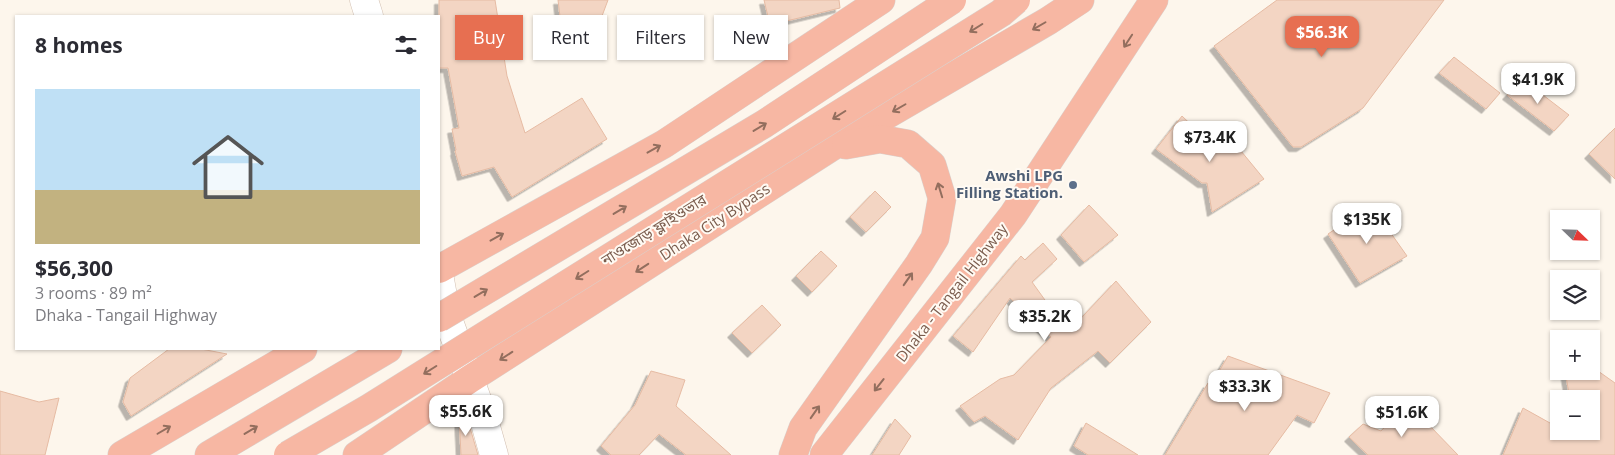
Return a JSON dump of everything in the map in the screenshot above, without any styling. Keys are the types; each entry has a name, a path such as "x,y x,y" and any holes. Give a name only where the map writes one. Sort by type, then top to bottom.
{"highway":[{"path":"440,268 664,144 881,0"},
{"path":"440,317 764,124 952,0"},
{"name":"নাওজোড় ফ্লাইওভার","path":"288,455 369,408 869,96 1001,12 1016,0"},
{"name":"Dhaka City Bypass","path":"357,455 470,379 830,148 1080,0"},
{"name":"Dhaka - Tangail Highway","path":"824,455 1013,215 1154,0"},
{"path":"793,455 803,428 919,264 935,238 942,198 932,165 908,144 880,139 830,148"},
{"path":"122,455 301,350"},
{"path":"209,455 386,350"}],"street":[{"path":"364,0 369,15"},
{"path":"440,280 446,313 484,416 494,455"}],"building":[{"path":"439,0 495,0 497,15 455,15 455,60 504,60 507,76 525,133 582,98 607,139 512,197 494,167 462,176 455,151 452,129 459,128 448,68 440,68"},
{"path":"558,0 608,0 602,15 560,15"},
{"path":"764,0 839,0 840,8 788,21 788,15 768,15"},
{"path":"1277,0 1444,0 1363,108 1301,147 1293,147 1214,46"},
{"path":"1454,57 1500,93 1486,109 1439,73"},
{"path":"1522,79 1569,115 1554,131 1507,95"},
{"path":"1182,116 1221,153 1229,144 1241,151 1264,179 1212,212 1207,183 1202,183 1156,149"},
{"path":"1615,128 1615,179 1589,154"},
{"path":"875,191 891,207 866,232 850,217"},
{"path":"1089,205 1118,235 1084,262 1061,235"},
{"path":"1371,205 1407,256 1360,283 1328,234"},
{"path":"1043,243 1057,259 1032,282 1068,332 1116,281 1151,322 1110,363 1098,351 1051,388 1018,440 985,416 974,422 960,406 1000,379 1014,375 1051,337 1010,298 973,352 953,336 1021,256 1025,260"},
{"path":"821,251 837,266 812,292 796,276"},
{"path":"762,305 781,325 752,353 732,333"},
{"path":"168,350 206,350 227,354 131,416 123,402 130,378"},
{"path":"1228,356 1330,393 1314,423 1297,415 1268,455 1165,455 1208,383 1211,385"},
{"path":"651,371 685,380 676,406 731,455 686,455 659,434 639,455 611,455 601,446 635,405"},
{"path":"1600,372 1615,383 1615,455 1503,455 1523,408 1550,423 1550,440 1600,440 1600,390 1568,390 1567,380 1600,380"},
{"path":"0,391 39,402 59,398 45,455 0,455"},
{"path":"1406,405 1425,427 1428,424 1458,455 1368,455 1349,437 1363,424 1381,431"},
{"path":"459,414 466,414 478,455 461,455"},
{"path":"895,419 911,436 899,455 872,455"},
{"path":"1086,423 1138,455 1088,455 1074,446"}],"place":[{"name":"Awshi LPG Filling Station.","path":"1073,185"}]}
